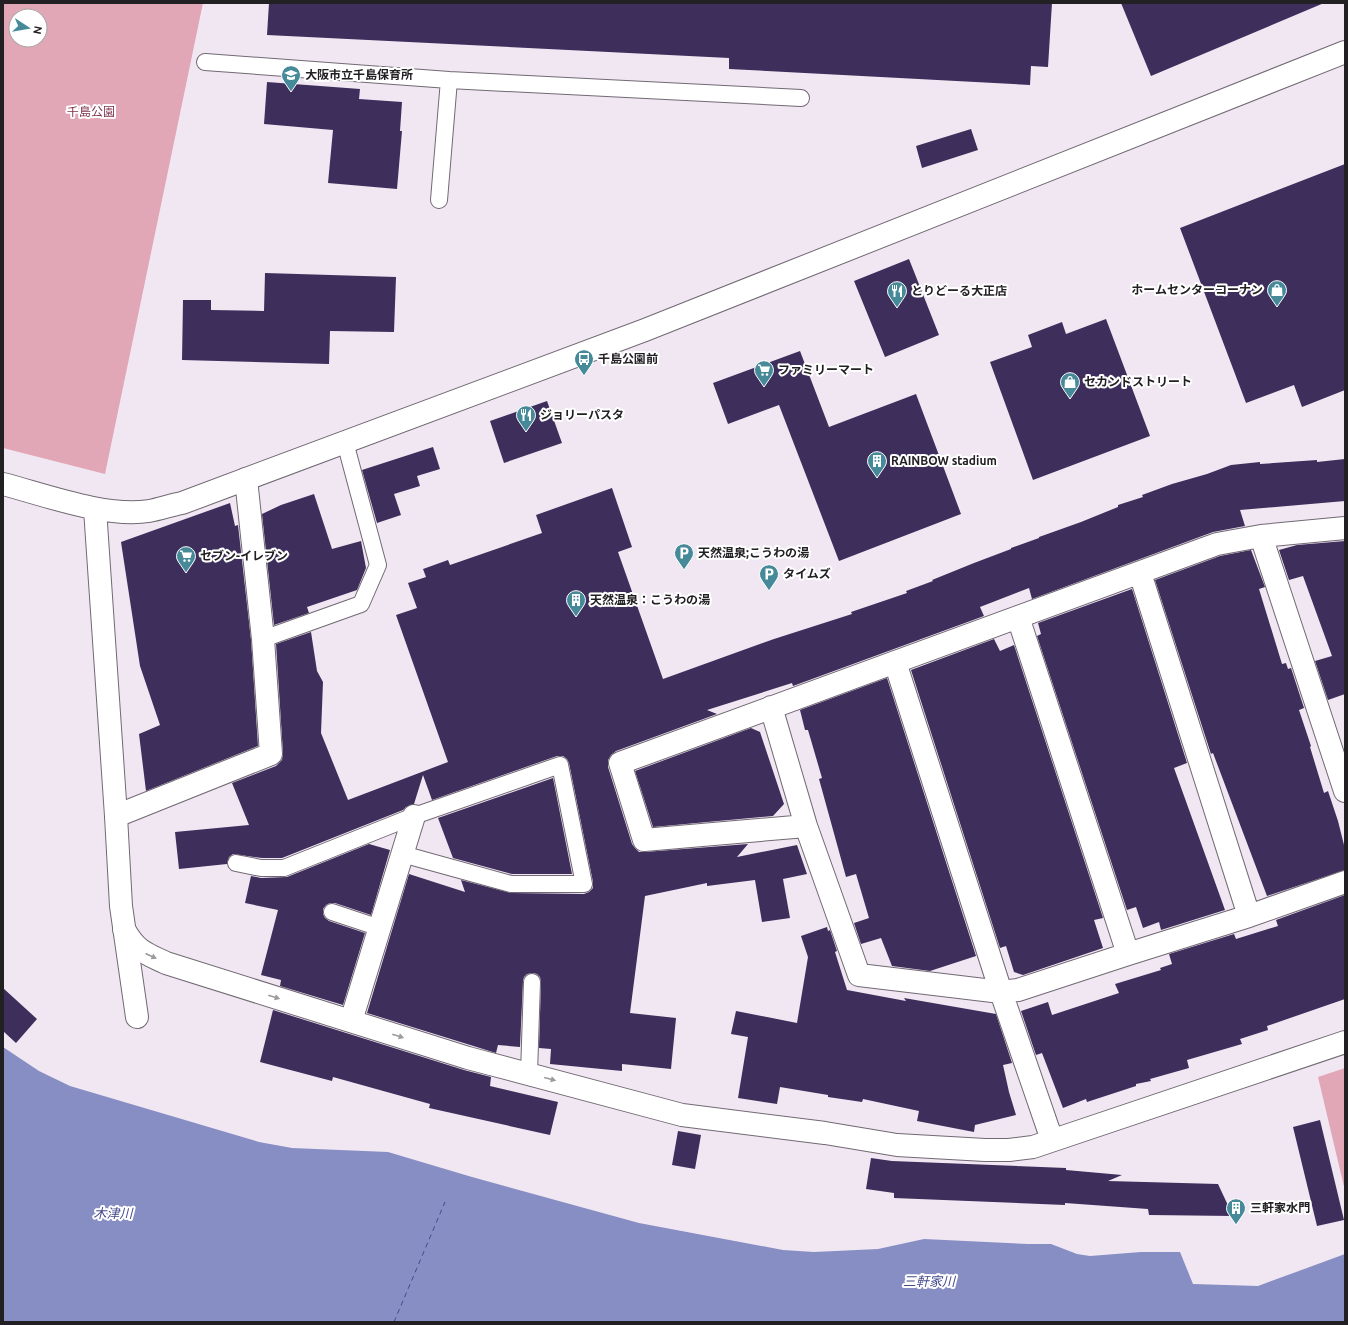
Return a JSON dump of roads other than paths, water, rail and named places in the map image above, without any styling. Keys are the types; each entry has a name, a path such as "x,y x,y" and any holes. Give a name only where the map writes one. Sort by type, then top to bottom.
{"street":[{"path":"3,484 95,509 122,512 148,511 182,503 645,330 1345,52"},
{"path":"116,816 270,754 263,639 246,479"},
{"path":"95,509 121,906 137,1016"},
{"path":"806,826 644,840 620,763 1217,544 1261,536 1345,528"},
{"path":"1261,536 1345,791"},
{"path":"1140,573 1249,916"},
{"path":"1018,617 1128,954"},
{"path":"895,662 1001,992 1052,1140"},
{"path":"771,707 806,826 859,975 1001,992 1018,990 1249,916 1345,882"},
{"path":"351,1021 414,816"},
{"path":"124,929 131,943 143,952 166,963 468,1058 682,1115 897,1145 947,1149 1009,1150 1034,1147 1345,1042"}],"lane":[{"path":"205,62 449,80 801,98"},
{"path":"439,200 449,80"},
{"path":"263,639 361,604 378,565 345,442"},
{"path":"236,863 261,868 284,868 414,816 560,765 584,884 511,884 402,854"},
{"path":"332,912 380,928"},
{"path":"529,1074 532,982"}],"water":[{"name":"木津川","path":"3,1047 39,1071 70,1086 259,1142 292,1148 388,1152 639,1223 783,1250 814,1252 878,1249 924,1239 1051,1244 1077,1254 1090,1256 1141,1252 1180,1252 1193,1284 1258,1286 1345,1254 1345,1322 3,1322"}],"place":[{"name":"大阪市立千島保育所","path":"291,92"},
{"name":"ホームセンターコーナン","path":"1277,307"},
{"name":"とりどーる大正店","path":"897,308"},
{"name":"千島公園前","path":"584,376"},
{"name":"ファミリーマート","path":"764,387"},
{"name":"セカンドストリート","path":"1070,399"},
{"name":"ジョリーパスタ","path":"526,432"},
{"name":"RAINBOW stadium","path":"877,478"},
{"name":"天然温泉;こうわの湯","path":"684,570"},
{"name":"セブン-イレブン","path":"186,573"},
{"name":"タイムズ","path":"769,591"},
{"name":"天然温泉：こうわの湯","path":"576,617"},
{"name":"三軒家水門","path":"1236,1225"}],"park label":[{"name":"千島公園","path":"91,112"}],"water label":[{"name":"三軒家川","path":"929,1281"}]}
